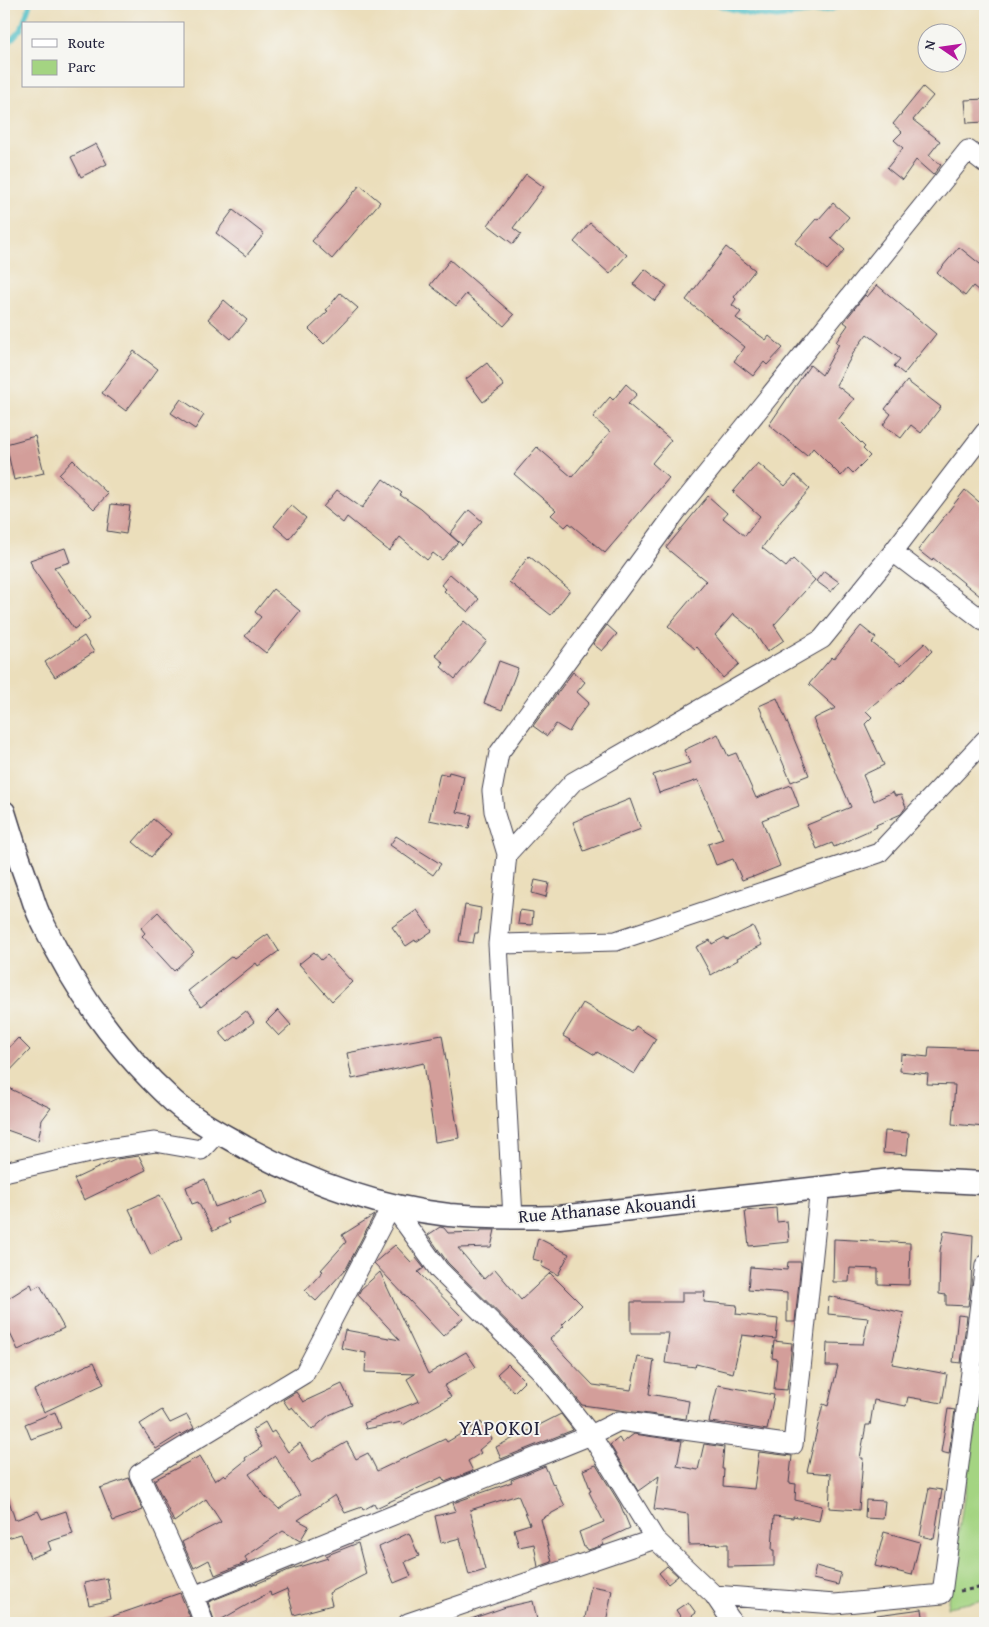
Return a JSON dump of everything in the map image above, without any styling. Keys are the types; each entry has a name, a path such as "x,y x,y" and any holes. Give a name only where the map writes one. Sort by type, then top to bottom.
{"street":[{"path":"513,1218 498,944 507,854 494,811 492,791 499,752 676,512 968,150 985,163"},
{"path":"507,854 572,782 822,639 893,552 985,432"},
{"path":"893,552 985,622"},
{"path":"498,944 616,941 879,853 985,740"},
{"name":"Rue Athanase Akouandi","path":"4,812 40,918 72,977 97,1017 134,1062 175,1102 218,1132 262,1156 320,1183 392,1205 449,1214 513,1218 559,1217 900,1179 985,1183"},
{"path":"4,1172 107,1149 155,1142 201,1150 218,1132"},
{"path":"194,1596 591,1435 619,1421 793,1445 820,1187"},
{"path":"204,1623 194,1596 139,1474 304,1374 392,1205 439,1270 540,1370 591,1435 655,1539 714,1595 733,1623"},
{"path":"714,1595 835,1604 942,1594 985,1265"},
{"path":"408,1623 655,1539"}],"path":[{"path":"942,1594 985,1587"}],"green space":[{"path":"979,1401 985,1402 985,1600 947,1607"}],"building":[{"path":"923,87 933,96 913,120 940,141 929,155 941,165 933,175 916,160 902,180 887,168 903,148 894,140 902,132 893,124"},
{"path":"985,99 985,122 967,123 965,100"},
{"path":"96,144 107,164 81,177 71,157"},
{"path":"526,174 544,187 513,228 521,234 513,244 488,225"},
{"path":"360,185 380,202 332,259 312,241"},
{"path":"833,203 849,217 831,238 845,250 827,270 795,243"},
{"path":"233,210 264,234 246,256 216,233"},
{"path":"590,223 627,255 610,274 574,242"},
{"path":"726,247 755,270 734,297 736,299 732,305 741,312 736,318 766,340 769,336 783,348 767,365 764,362 753,376 734,361 745,347 686,300"},
{"path":"959,247 985,268 985,296 973,286 965,296 937,273"},
{"path":"450,260 514,315 504,326 466,294 456,306 430,285"},
{"path":"645,269 667,286 655,301 633,284"},
{"path":"877,285 936,334 904,374 894,366 900,359 867,334 855,350 836,385 854,399 838,420 865,447 863,449 870,456 853,473 848,468 841,476 813,448 807,456 769,425 810,365 822,375 839,344 836,342 848,325 844,322 865,295 867,297"},
{"path":"340,293 358,308 324,344 309,329 328,311 326,310"},
{"path":"224,300 247,320 231,339 208,319"},
{"path":"134,351 158,369 126,411 102,393"},
{"path":"487,363 504,386 483,402 466,379"},
{"path":"907,381 941,407 921,433 911,425 901,438 883,425 891,414 885,409"},
{"path":"626,384 637,394 628,404 671,440 652,463 669,478 605,553 569,523 565,527 551,515 556,510 514,474 537,447 572,477 610,432 593,417 610,397 613,400"},
{"path":"181,399 204,415 195,429 171,413"},
{"path":"35,436 44,473 14,480 6,444"},
{"path":"73,460 108,494 94,509 59,475"},
{"path":"758,463 785,486 795,475 810,489 781,521 762,548 786,567 793,559 815,580 774,625 784,640 767,652 753,630 733,614 715,635 739,664 723,678 697,647 695,649 668,626 706,581 666,548 708,496 727,513 723,518 745,536 760,516 733,492"},
{"path":"383,479 402,493 400,495 421,509 458,542 442,560 433,553 427,560 400,537 389,551 347,517 343,523 323,507 337,490 362,508"},
{"path":"965,490 985,507 985,600 933,558 932,561 918,550"},
{"path":"111,504 130,506 126,534 107,531"},
{"path":"291,505 306,518 289,539 274,526"},
{"path":"469,510 482,521 462,545 450,534"},
{"path":"65,548 70,562 54,567 90,618 74,629 33,569 30,560"},
{"path":"529,556 570,590 551,615 509,582"},
{"path":"824,571 839,582 831,592 816,581"},
{"path":"450,574 479,599 468,612 444,591 446,589 441,585"},
{"path":"273,589 300,611 266,653 245,636 261,617 255,612"},
{"path":"464,621 487,641 455,679 441,667 444,663 435,655"},
{"path":"607,625 617,634 602,651 593,644"},
{"path":"861,626 876,638 872,643 901,665 925,643 932,651 901,683 866,711 872,717 865,724 884,765 863,775 874,801 893,792 895,796 901,795 906,807 901,814 876,825 877,827 852,839 834,847 832,843 817,849 807,825 851,807 813,719 836,708 809,684 832,657 834,659"},
{"path":"84,636 94,652 55,677 45,662"},
{"path":"499,661 518,668 502,710 484,703"},
{"path":"573,672 585,682 577,692 589,703 569,732 556,724 547,736 533,726"},
{"path":"777,698 809,775 791,782 759,706"},
{"path":"718,734 728,756 736,753 756,798 791,785 799,806 762,820 780,866 742,880 733,859 716,865 708,844 723,839 698,780 659,793 653,775 690,763 684,750"},
{"path":"449,772 464,776 457,812 472,815 469,828 429,820 440,773 448,775"},
{"path":"630,799 641,829 584,851 573,822"},
{"path":"153,819 171,834 151,857 133,842"},
{"path":"396,836 441,864 433,875 390,845"},
{"path":"535,880 549,883 546,897 532,893"},
{"path":"465,905 481,908 478,933 475,933 473,943 459,941"},
{"path":"417,910 432,931 416,942 415,940 406,946 392,927"},
{"path":"520,910 533,912 532,925 518,924"},
{"path":"158,912 194,952 174,971 142,936 145,933 141,928"},
{"path":"753,926 762,945 711,975 696,947 710,940 712,944 725,937 727,940"},
{"path":"268,934 279,951 258,966 256,963 201,1007 188,991 232,956 234,958"},
{"path":"314,952 321,960 327,955 352,982 332,1001 299,964"},
{"path":"583,1003 632,1032 636,1026 656,1039 634,1074 597,1052 595,1055 563,1036"},
{"path":"278,1010 291,1025 279,1036 266,1022"},
{"path":"246,1011 254,1022 228,1042 219,1032"},
{"path":"442,1035 459,1138 435,1142 424,1063 352,1079 347,1053"},
{"path":"18,1038 30,1050 4,1077 4,1053"},
{"path":"929,1047 985,1049 985,1127 952,1124 955,1085 927,1084 928,1074 900,1071 901,1054 928,1057"},
{"path":"4,1086 51,1108 42,1120 38,1141 4,1129"},
{"path":"885,1131 909,1133 907,1155 883,1153"},
{"path":"139,1156 146,1170 84,1200 74,1179 117,1159"},
{"path":"205,1179 215,1207 262,1190 267,1204 227,1219 229,1223 213,1231 198,1202 192,1204 186,1187"},
{"path":"160,1195 182,1238 151,1255 129,1209"},
{"path":"776,1208 777,1222 787,1221 789,1242 749,1246 745,1211"},
{"path":"374,1215 346,1269 316,1301 305,1291 346,1242 342,1235"},
{"path":"440,1227 444,1228 448,1233 495,1230 491,1247 458,1248 484,1279 495,1269 521,1300 550,1273 582,1305 550,1339 566,1357 593,1385 631,1390 638,1357 654,1360 649,1394 689,1401 686,1419 582,1405 548,1362 448,1263 428,1235"},
{"path":"944,1231 973,1235 968,1306 946,1305 946,1295 939,1294 940,1251"},
{"path":"538,1238 569,1254 558,1275 541,1266 543,1262 533,1259"},
{"path":"834,1239 910,1243 909,1285 878,1284 878,1269 850,1268 849,1282 833,1282"},
{"path":"395,1245 411,1262 416,1258 424,1268 418,1272 463,1318 443,1336 374,1263"},
{"path":"788,1262 801,1262 795,1322 787,1322 787,1293 748,1290 750,1267 787,1270"},
{"path":"380,1272 428,1374 466,1352 476,1367 444,1386 451,1397 403,1425 402,1422 366,1429 364,1423 419,1401 407,1379 415,1374 365,1372 366,1353 341,1348 345,1330 400,1340 358,1295 361,1289"},
{"path":"31,1284 33,1289 40,1285 64,1328 18,1350 4,1321 4,1301"},
{"path":"682,1292 705,1292 704,1302 737,1305 736,1314 778,1319 776,1339 742,1335 733,1373 696,1364 695,1367 665,1363 669,1333 631,1333 631,1302 682,1302"},
{"path":"829,1296 904,1313 892,1364 947,1374 942,1403 908,1397 906,1406 874,1400 870,1425 866,1425 860,1458 863,1458 859,1510 829,1508 831,1474 807,1472 823,1404 828,1406 838,1366 826,1366 827,1343 863,1344 868,1318 828,1314"},
{"path":"958,1315 967,1316 961,1363 953,1362"},
{"path":"774,1341 792,1343 787,1390 774,1389 777,1359 772,1358"},
{"path":"94,1362 104,1384 44,1412 34,1390"},
{"path":"508,1364 525,1381 514,1392 497,1374"},
{"path":"342,1384 352,1405 329,1415 312,1430 292,1407 289,1409 283,1400 296,1392 303,1402"},
{"path":"718,1385 774,1395 767,1430 709,1422"},
{"path":"948,1409 955,1410 949,1454 941,1452"},
{"path":"162,1410 170,1423 187,1415 194,1428 180,1434 156,1449 140,1424"},
{"path":"55,1412 61,1428 31,1439 25,1424"},
{"path":"561,1414 573,1430 501,1459 496,1447"},
{"path":"265,1422 271,1433 274,1431 288,1452 300,1443 312,1462 347,1442 356,1459 368,1453 377,1471 445,1439 447,1442 481,1422 492,1439 479,1450 481,1453 468,1461 473,1471 445,1482 442,1477 376,1508 374,1504 363,1510 362,1507 345,1513 335,1495 298,1520 309,1526 300,1541 283,1531 245,1557 247,1562 215,1575 209,1560 194,1568 182,1542 221,1522 206,1499 174,1522 154,1480 200,1456 215,1481 224,1474 226,1476 246,1460 245,1458 262,1447 252,1430","holes":["275,1456 300,1495 279,1509 265,1496 249,1474"]},
{"path":"634,1434 682,1441 677,1466 698,1470 704,1444 724,1447 723,1486 754,1489 759,1452 792,1456 789,1483 796,1484 795,1500 822,1506 819,1521 793,1516 793,1518 774,1516 772,1550 774,1550 774,1566 728,1567 728,1544 689,1545 688,1514 654,1509 659,1476 638,1491 610,1445 619,1438 622,1443"},
{"path":"596,1465 620,1504 630,1528 602,1541 604,1545 588,1550 584,1547 579,1532 604,1522 589,1492 591,1491 583,1470"},
{"path":"545,1466 565,1506 541,1519 552,1562 538,1567 534,1544 519,1547 514,1529 530,1524 518,1495 470,1510 485,1570 469,1575 460,1538 441,1543 435,1516 456,1511 453,1503 512,1482 511,1480"},
{"path":"129,1478 143,1510 113,1521 100,1488"},
{"path":"929,1488 942,1490 934,1539 920,1536"},
{"path":"7,1494 15,1520 38,1511 42,1519 66,1511 73,1534 48,1542 51,1550 30,1558 21,1534 7,1538 4,1528 4,1495"},
{"path":"866,1500 885,1501 883,1519 865,1518"},
{"path":"884,1532 920,1542 912,1575 875,1566"},
{"path":"409,1533 419,1556 405,1562 411,1576 394,1583 379,1547"},
{"path":"358,1543 366,1574 329,1593 332,1605 294,1615 287,1589 271,1596 270,1592 215,1623 208,1602 289,1570 328,1558 325,1556"},
{"path":"667,1566 678,1576 668,1584 659,1573"},
{"path":"816,1566 841,1573 838,1585 813,1579"},
{"path":"107,1578 111,1600 89,1605 84,1583"},
{"path":"591,1586 612,1590 606,1623 584,1623"},
{"path":"180,1593 190,1617 170,1623 100,1623 99,1621"},
{"path":"533,1601 537,1620 522,1623 468,1623 468,1620 506,1607"},
{"path":"688,1602 696,1613 684,1622 676,1610"},
{"path":"922,1609 924,1623 878,1623 877,1615"}],"waterway":[{"path":"24,22 30,4"},
{"path":"717,4 752,14 777,17 830,10 843,4"},
{"path":"4,48 22,26"}],"district":[{"name":"YAPOKOI","path":"500,1428"}]}
